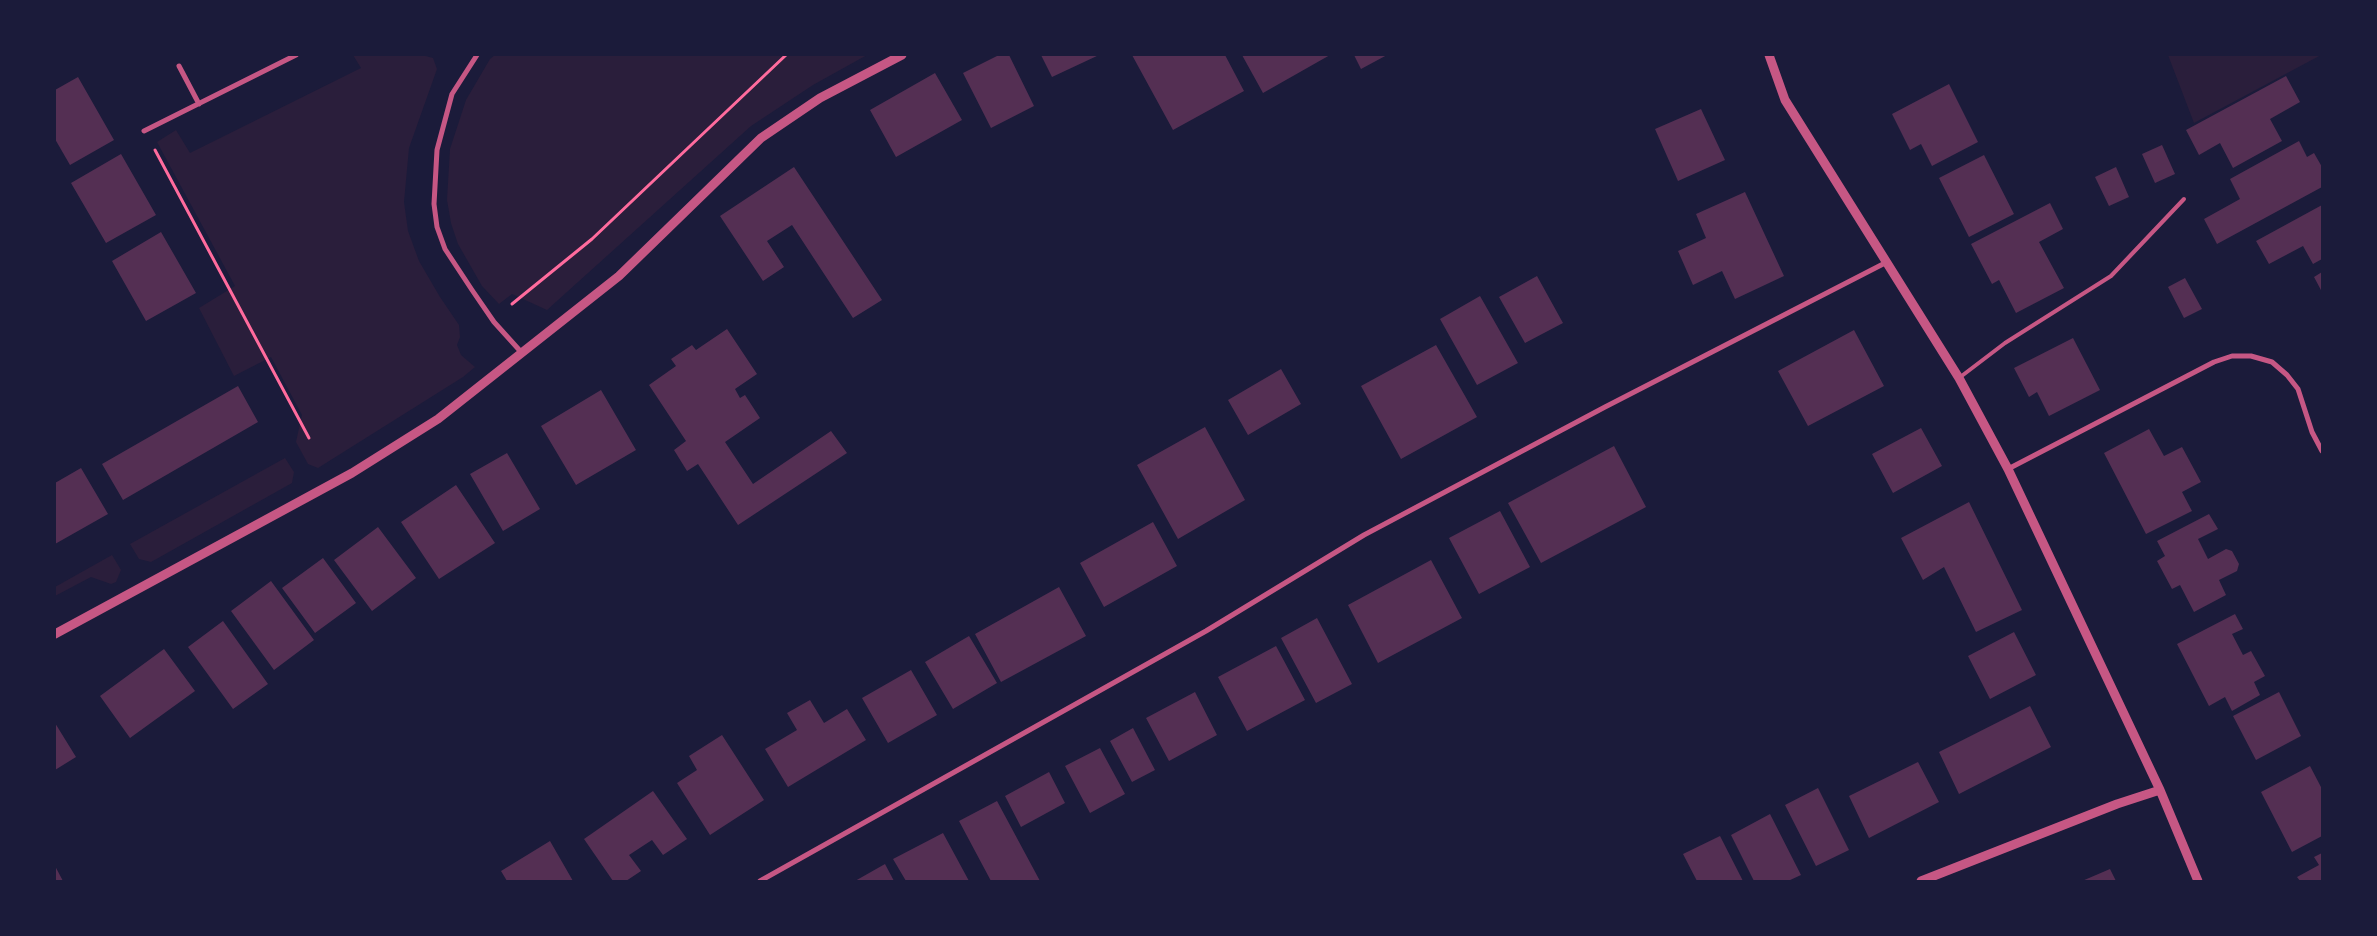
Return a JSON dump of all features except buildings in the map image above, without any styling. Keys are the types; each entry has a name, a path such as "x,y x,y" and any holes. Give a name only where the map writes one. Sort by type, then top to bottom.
{"street":[{"path":"144,131 296,55"},
{"path":"477,55 452,94 437,150 434,204 437,227 445,249 472,290 494,322 522,354"},
{"path":"55,634 352,473 438,419 619,276 761,138 820,98 902,55"},
{"path":"1769,55 1786,100 1960,378 2008,469 2160,790 2198,881"},
{"path":"179,66 199,104"},
{"path":"760,881 1206,631 1364,536 1605,407 1888,261"},
{"path":"2008,469 2214,362 2232,356 2251,356 2272,362 2287,375 2298,389 2312,432 2322,451"},
{"path":"1921,881 2117,804 2160,790"}],"lane":[{"path":"1960,378 2005,343 2111,276 2184,199"}],"path":[{"path":"512,304 592,239 786,55"},
{"path":"152,145 309,438"}],"shaded area":[{"path":"353,55 422,55 433,58 437,69 409,148 404,202 408,231 419,261 459,325 460,337 457,345 461,355 475,367 463,377 318,468 308,464 296,442 302,415 271,357 234,376 199,308 235,286 157,142 176,130 190,153 361,68"},
{"path":"495,55 867,55 813,85 751,126 547,310 512,294 499,304 482,286 458,244 451,223 447,200 450,149 466,100 490,59"},
{"path":"2168,55 2321,55 2194,123"},
{"path":"285,458 294,472 292,483 151,562 139,559 130,544"},
{"path":"112,555 121,570 116,582 111,584 91,577 55,596 55,587"}]}
